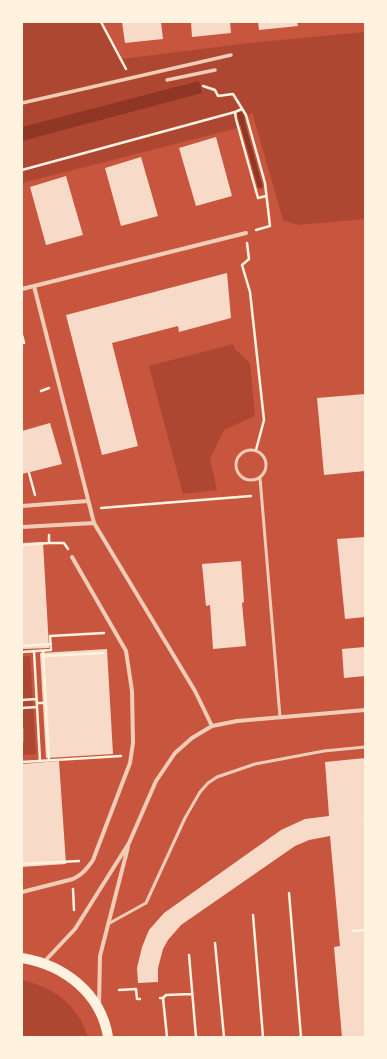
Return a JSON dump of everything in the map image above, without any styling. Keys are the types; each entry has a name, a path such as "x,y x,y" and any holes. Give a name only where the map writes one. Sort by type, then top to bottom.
{"main road":[{"path":"22,958 43,963 60,970 75,981 88,994 99,1009 108,1037"}],"street":[{"path":"22,103 231,55"},
{"path":"167,80 215,70"},
{"path":"22,289 246,233"},
{"path":"34,286 94,523 196,691 212,726"},
{"path":"22,506 88,501"},
{"path":"22,527 94,523"},
{"path":"22,892 73,879 80,876 88,868 132,755 132,691 126,651 72,557"},
{"path":"43,963 75,929 129,843 156,781 175,753 192,738 212,726 237,721 365,710"},
{"path":"99,1009 99,964 129,843"}],"lane":[{"path":"256,450 266,460 266,470 260,478 250,481 240,476 236,467 236,462 241,453 256,450"},
{"path":"260,478 280,717"},
{"path":"108,924 146,903 185,818 200,792 208,783 217,777 255,764 324,750 365,747"}],"path":[{"path":"101,22 131,78"},
{"path":"203,86 215,90 218,96 233,94 242,108 246,115 265,183 270,226 246,233 249,259 242,265 250,292 264,420 256,450"},
{"path":"22,170 236,112 242,108"},
{"path":"236,112 236,119 258,198 266,196"},
{"path":"22,335 24,343"},
{"path":"29,472 38,505"},
{"path":"90,509 261,495"},
{"path":"48,525 49,544"},
{"path":"22,545 64,543 72,557"},
{"path":"22,652 51,650 50,636 116,633"},
{"path":"22,646 51,644"},
{"path":"34,651 40,761"},
{"path":"43,651 49,760"},
{"path":"43,656 103,653"},
{"path":"22,700 36,699"},
{"path":"37,703 43,703"},
{"path":"22,708 37,707"},
{"path":"22,729 22,742"},
{"path":"22,762 132,755"},
{"path":"22,864 66,861"},
{"path":"289,893 301,1037"},
{"path":"253,916 263,1037"},
{"path":"353,931 365,930"},
{"path":"215,944 224,1037"},
{"path":"189,955 196,1037"},
{"path":"119,990 136,989 137,999 140,999"},
{"path":"167,1037 161,998 166,995 192,994"}],"shaded area":[{"path":"22,22 100,22 121,59 249,43 365,32 365,219 298,225 283,220 252,112 238,128 22,183"},
{"path":"199,81 202,93 22,141 22,127"},
{"path":"233,344 235,349 250,363 255,416 224,430 210,459 217,490 183,494 149,366"},
{"path":"30,656 36,754 22,755 22,657"},
{"path":"22,980 45,988 63,999 78,1015 88,1037 22,1037"}],"building":[{"path":"122,22 161,22 163,39 125,43"},
{"path":"191,22 230,22 231,33 192,37"},
{"path":"258,22 297,22 298,26 259,30"},
{"path":"216,137 232,196 196,206 179,148"},
{"path":"141,157 158,216 121,226 105,168"},
{"path":"66,176 83,235 46,245 30,187"},
{"path":"227,273 231,318 179,332 178,326 112,343 138,446 102,455 66,315"},
{"path":"365,394 365,471 324,475 317,398"},
{"path":"50,423 62,464 22,474 22,431"},
{"path":"365,537 365,617 345,619 337,539"},
{"path":"43,542 49,648 22,649 22,543"},
{"path":"241,561 244,602 242,603 246,646 213,649 210,605 206,606 202,564"},
{"path":"365,647 365,676 344,678 342,649"},
{"path":"107,649 113,754 46,758 40,653"},
{"path":"365,758 365,1037 342,1037 334,947 340,946 330,836 309,840 295,846 181,925 168,940 163,949 158,968 158,982 138,983 137,968 142,947 149,930 164,913 281,830 305,819 329,816 325,762"},
{"path":"59,761 66,864 22,867 22,764"}],"waterway":[{"path":"240,114 260,186"}]}
